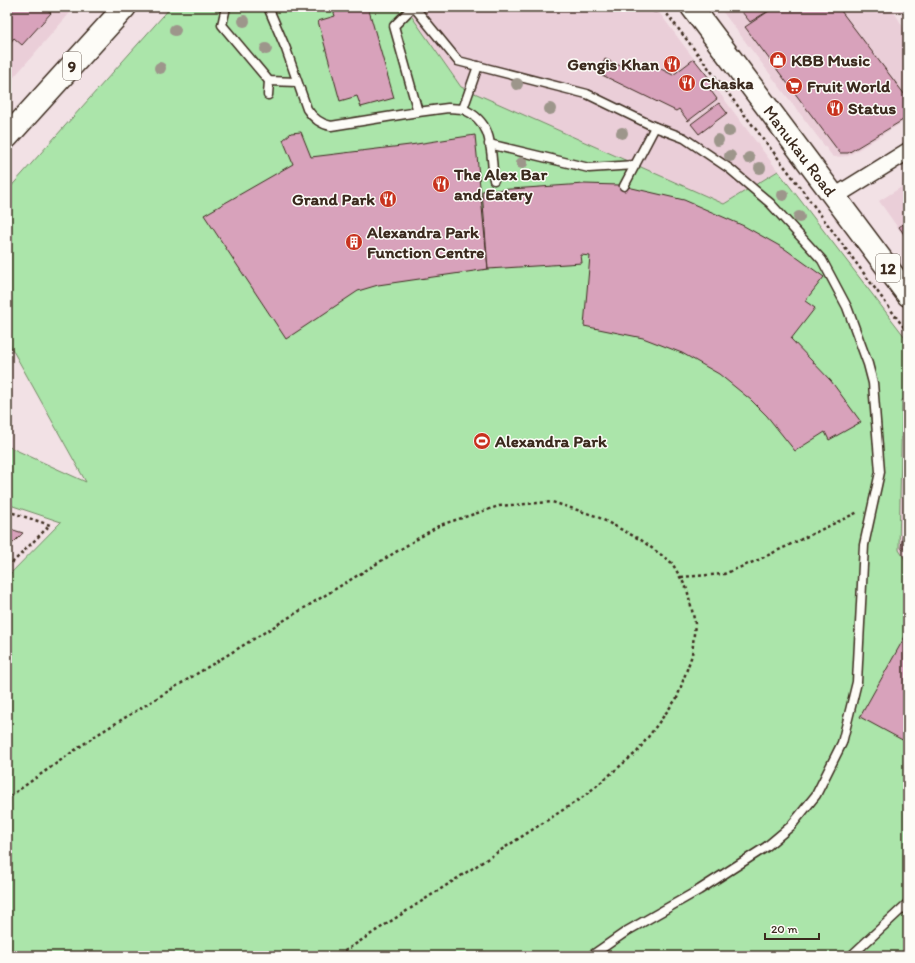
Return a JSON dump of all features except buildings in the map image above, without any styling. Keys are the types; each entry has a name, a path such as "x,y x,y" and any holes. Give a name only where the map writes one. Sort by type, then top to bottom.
{"main road":[{"name":"9","path":"7,137 125,7"},
{"name":"Manukau Road","path":"692,7 908,295"}],"street":[{"path":"834,197 908,150"}],"lane":[{"path":"226,7 222,25 269,81 268,95"},
{"path":"268,7 286,49 307,109 313,117 324,125 331,126 418,112 448,108 463,108 473,113 481,120 487,129 494,180"},
{"path":"418,112 394,26 414,7 458,61 587,94 655,127 684,138 730,169 761,194 783,216 822,260 838,288 859,337 873,383 880,472 864,545 857,682 842,743 816,795 791,826 766,846 705,886 627,932 591,956"},
{"path":"463,108 478,66"},
{"path":"269,81 297,82"},
{"path":"624,186 655,127"},
{"path":"489,144 589,168 635,165"},
{"path":"851,956 908,903"}],"path":[{"path":"666,12 787,170 908,333"},
{"path":"7,801 13,794 95,736 440,525 499,506 552,502 596,516 641,540 672,563 687,588 695,623 692,655 677,698 637,752 583,797 338,956"},
{"path":"680,577 724,574 771,554 873,505"},
{"path":"7,510 50,525 7,568"}],"shaded area":[{"path":"7,7 75,7 7,85"},
{"path":"405,7 655,7 778,171 724,204 461,87"},
{"path":"719,7 891,7 908,35 908,119 848,156 833,157"},
{"path":"908,183 908,242 879,201"},
{"path":"908,396 908,564 899,550 902,400"}],"green space":[{"name":"Alexandra Park","path":"171,7 405,7 461,87 724,204 778,171 908,341 908,396 902,400 899,550 908,564 908,956 7,956 7,577 61,522 7,504 7,446 86,482 7,340 7,191"}],"place":[{"name":"KBB Music","path":"778,60"},
{"name":"Gengis Khan","path":"672,64"},
{"name":"Chaska","path":"687,83"},
{"name":"Fruit World","path":"794,86"},
{"name":"Status","path":"835,108"},
{"name":"The Alex Bar and Eatery","path":"441,184"},
{"name":"Grand Park","path":"388,199"},
{"name":"Alexandra Park Function Centre","path":"354,242"},
{"name":"Alexandra Park","path":"482,441"}]}
